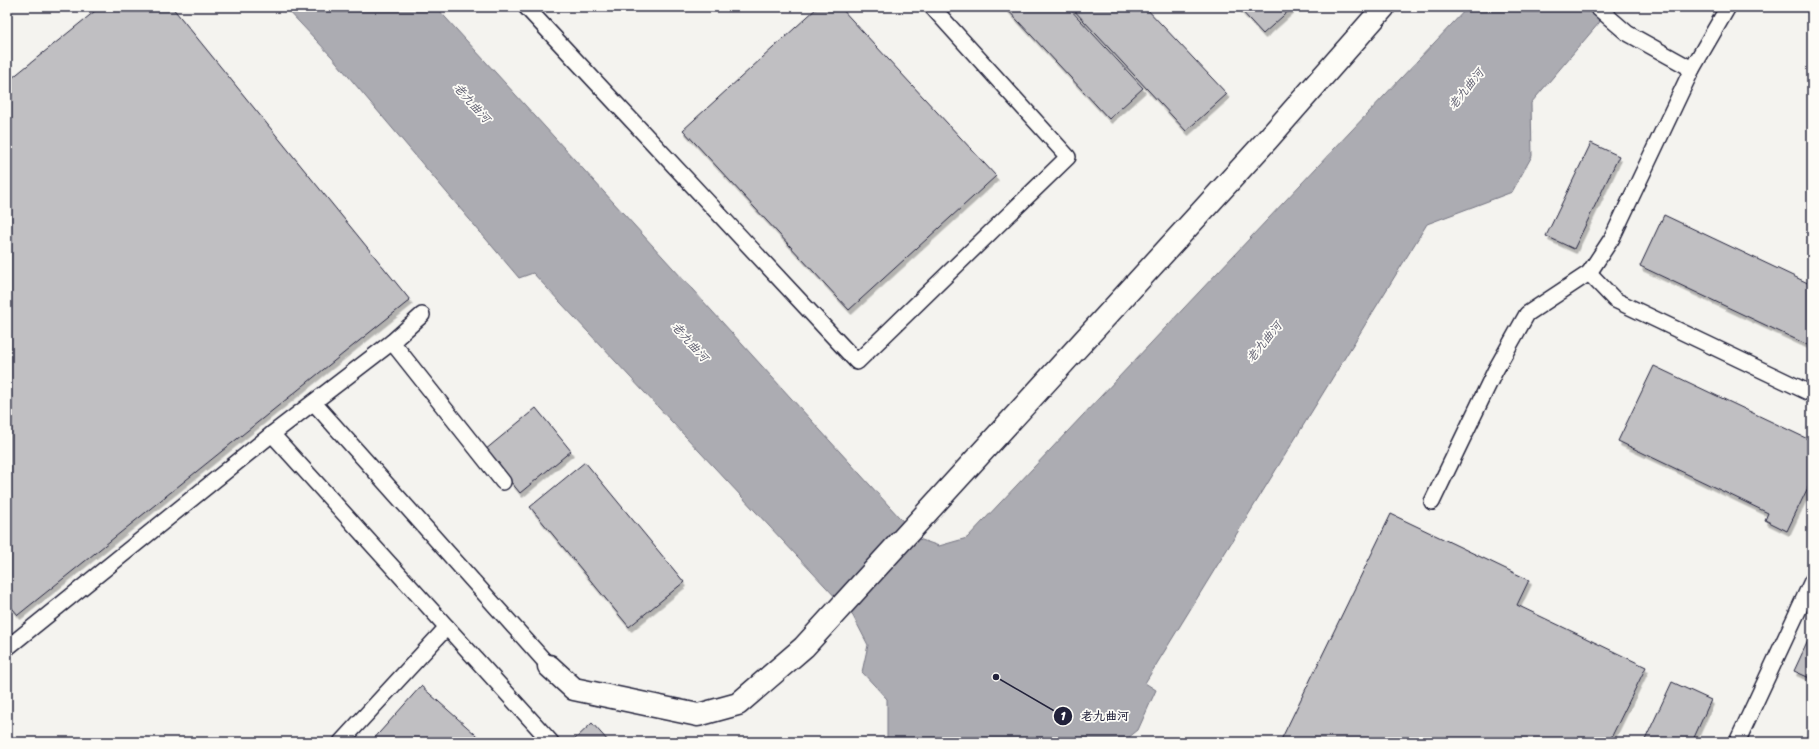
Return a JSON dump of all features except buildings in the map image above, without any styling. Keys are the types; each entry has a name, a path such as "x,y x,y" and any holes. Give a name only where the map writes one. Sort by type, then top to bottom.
{"street":[{"path":"549,666 574,688 698,715 738,704 804,647 1267,140 1384,7"}],"lane":[{"path":"526,7 857,362 1068,157 932,7"},
{"path":"1597,7 1627,33 1692,69"},
{"path":"1432,502 1495,371 1526,314 1589,273 1612,238 1692,69 1728,7"},
{"path":"1589,273 1615,300 1812,394"},
{"path":"7,648 272,434 392,342 422,315"},
{"path":"392,342 503,482"},
{"path":"314,403 549,666"},
{"path":"272,434 551,742"},
{"path":"1737,742 1812,581"},
{"path":"342,742 447,627"}],"water":[{"path":"285,7 436,7 919,539 939,546 967,538 1468,7 1607,7 1599,23 1531,103 1532,156 1512,192 1427,224 1145,683 1156,690 1138,730 1123,742 887,742 887,699 862,672 868,645 853,616 533,273 519,278 332,57"}],"place":[{"name":"老九曲河","path":"996,677"}]}
